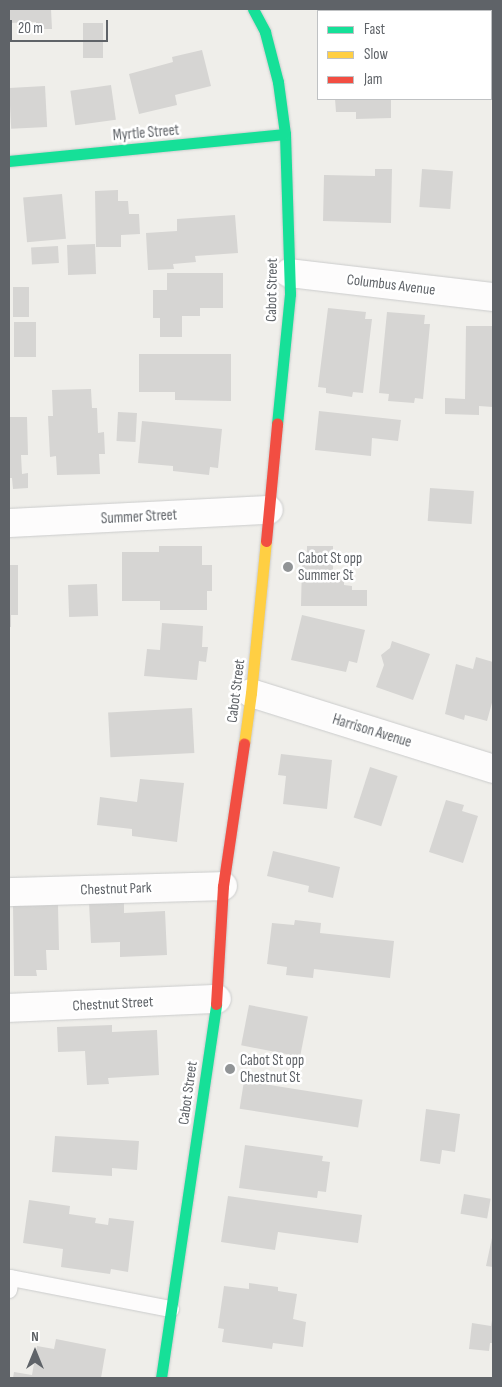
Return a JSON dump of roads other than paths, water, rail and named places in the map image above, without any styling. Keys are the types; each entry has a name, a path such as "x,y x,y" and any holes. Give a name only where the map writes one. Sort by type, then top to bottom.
{"main road":[{"name":"Cabot Street","path":"161,1378 217,999 223,886 252,693 290,294 285,134 278,82 267,40 253,9"},
{"name":"Myrtle Street","path":"9,160 285,134"}],"street":[{"name":"Columbus Avenue","path":"289,273 493,297"},
{"name":"Summer Street","path":"9,523 269,510"},
{"name":"Harrison Avenue","path":"252,693 493,769"},
{"name":"Chestnut Park","path":"9,892 223,886"},
{"name":"Chestnut Street","path":"9,1008 217,999"}],"lane":[{"path":"9,1290 11,1278 171,1309"}],"place":[{"name":"Cabot St opp Summer St","path":"288,567"},
{"name":"Cabot St opp Chestnut St","path":"230,1069"}]}
